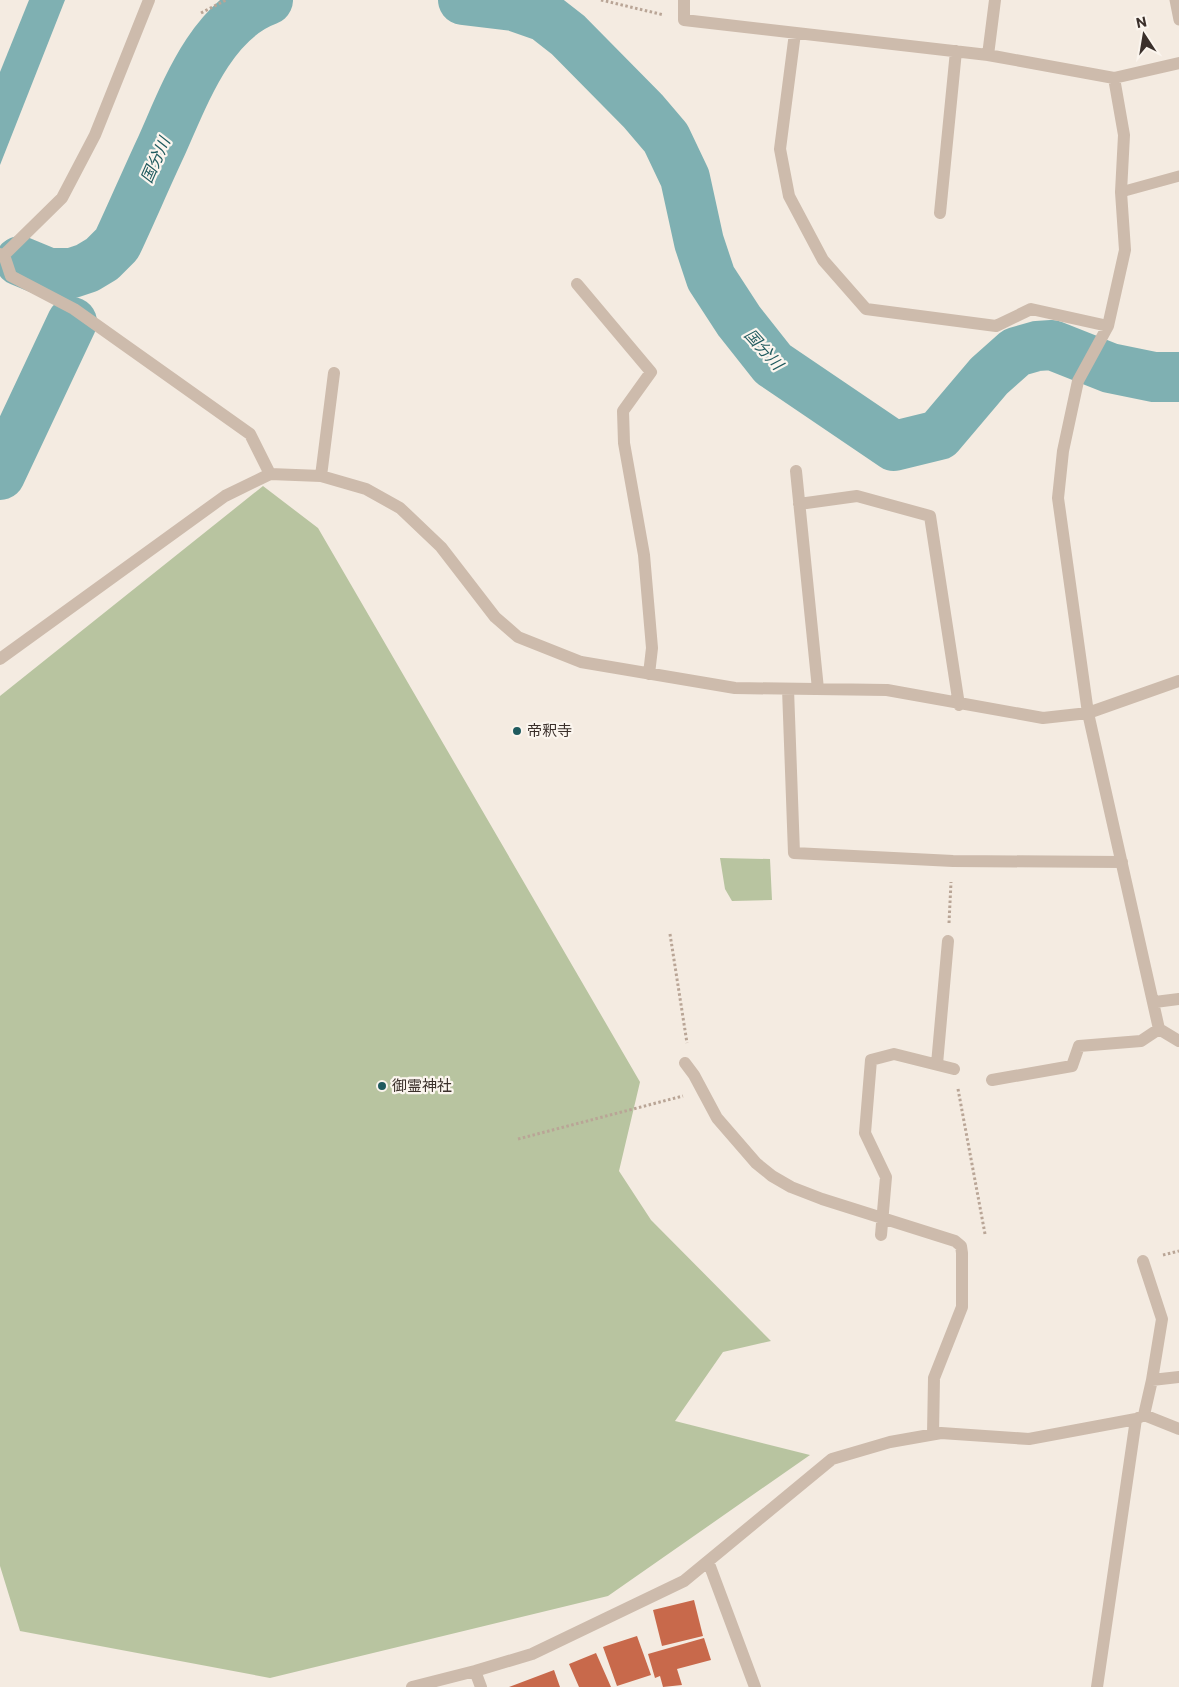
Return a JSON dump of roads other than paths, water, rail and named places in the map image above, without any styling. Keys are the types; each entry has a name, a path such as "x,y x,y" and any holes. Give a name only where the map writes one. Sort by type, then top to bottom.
{"street":[{"path":"149,0 94,135 62,198 2,254 11,276 74,309 250,434 270,474"},
{"path":"684,0 684,20 988,55 1114,78 1179,63"},
{"path":"988,55 994,0"},
{"path":"795,33 780,149 789,196 823,260 866,310 996,326 1031,309 1108,326"},
{"path":"940,213 956,51"},
{"path":"1114,78 1124,135 1120,192 1125,250 1108,326 1078,381 1063,451 1058,498 1088,713 1159,1029 1179,1042"},
{"path":"577,284 651,372 623,411 624,443 644,555 652,648 649,674"},
{"path":"321,476 334,373"},
{"path":"796,471 818,689"},
{"path":"0,659 225,496 270,474 321,476 366,489 400,508 441,546 495,617 518,637 580,662 736,688 887,690 1043,718 1088,713 1179,681"},
{"path":"799,504 857,496 930,516 960,704"},
{"path":"788,688 794,853 953,861 1122,862"},
{"path":"937,1064 948,941"},
{"path":"1154,1002 1179,999"},
{"path":"992,1080 1072,1066 1079,1046 1141,1041 1159,1029"},
{"path":"881,1235 886,1177 865,1133 871,1060 894,1054 954,1069"},
{"path":"685,1063 717,1118 756,1163 772,1176 790,1187 822,1199 955,1241 961,1246 962,1307 934,1378 933,1434"},
{"path":"1097,1687 1140,1417 1152,1380 1162,1319 1143,1260"},
{"path":"1152,1380 1179,1377"},
{"path":"412,1687 532,1654 684,1581 832,1459 890,1442 940,1433 1029,1439 1140,1417 1179,1429"},
{"path":"708,1561 755,1687"},
{"path":"475,1671 481,1687"}],"lane":[{"path":"1175,0 1179,20"},
{"path":"1120,192 1179,176"}],"water":[{"path":"29,0 65,0 0,165 0,72"}],"waterway":[{"name":"国分川","path":"20,261 49,273 72,273 87,268 102,259 117,244 179,105 201,62 230,25 248,10 268,0"},
{"name":"国分川","path":"463,0 514,6 545,17 568,35 643,111 666,138 685,178 699,242 711,278 739,321 773,364 894,446 939,435 989,376 1016,352 1037,346 1052,345 1110,368 1154,377 1179,377"},
{"path":"0,475 72,322"}],"place":[{"name":"帝釈寺","path":"517,731"},
{"name":"御霊神社","path":"382,1086"}]}
